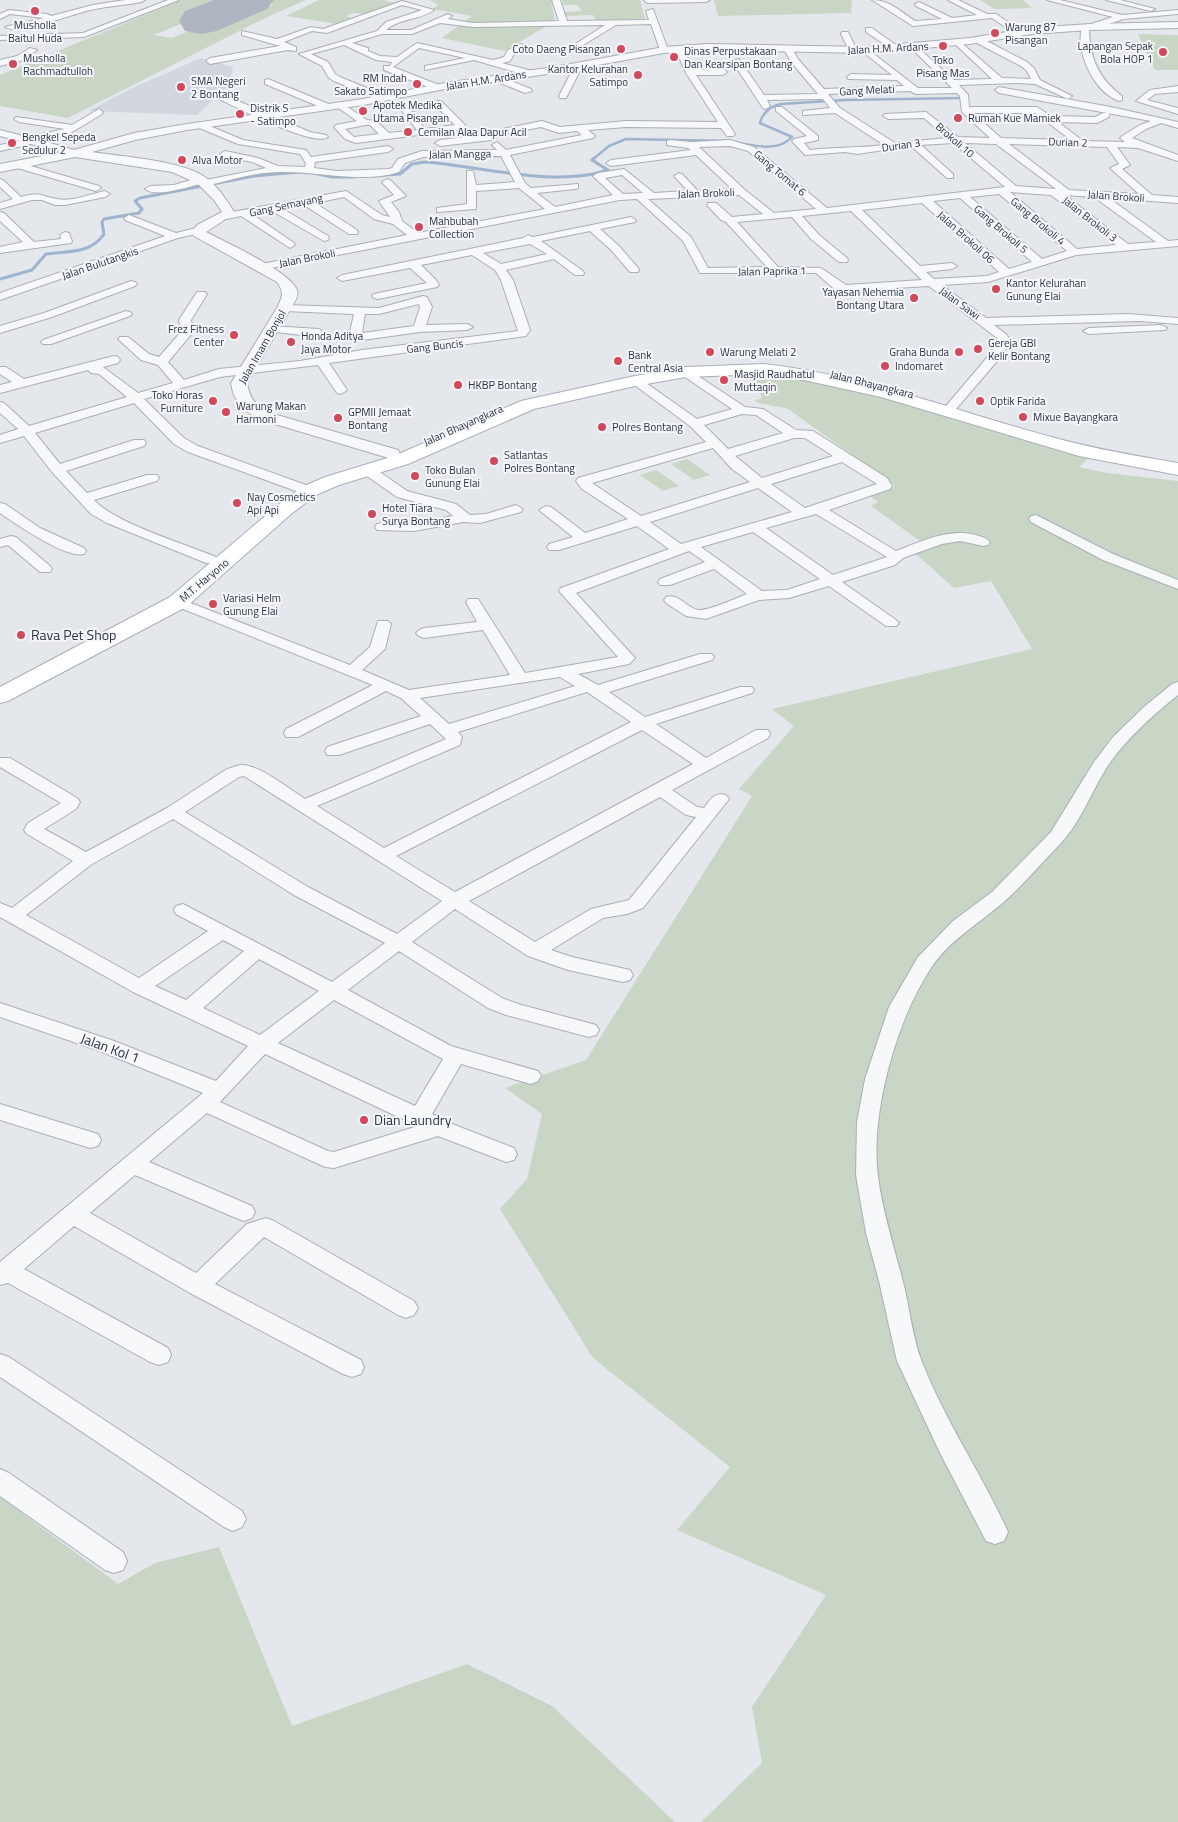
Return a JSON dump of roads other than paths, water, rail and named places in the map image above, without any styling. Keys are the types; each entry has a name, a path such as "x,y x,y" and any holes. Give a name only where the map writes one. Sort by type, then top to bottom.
{"main road":[{"name":"Jalan Bhayangkara","path":"632,378 654,369 690,366 756,363 811,369 921,400 1055,444 1178,469"},
{"name":"Jalan Bhayangkara","path":"397,457 518,408 632,378 734,369 790,372 888,391"},
{"name":"Jalan Bhayangkara","path":"921,400 952,406 1033,431 1178,462"},
{"name":"M.T. Haryono","path":"12,680 178,602 297,499 309,491 332,481 369,471 397,457"},
{"name":"M.T. Haryono","path":"0,696 12,680 149,606 211,560 276,503 301,488 326,477 397,457"}],"street":[{"path":"0,16 9,12 57,17 74,16 93,7 138,0"},
{"path":"0,38 84,35 175,0"},
{"path":"556,0 563,22"},
{"path":"664,50 647,0 706,0"},
{"path":"876,0 887,5 913,24 996,16 1020,32 1090,27 1178,25"},
{"path":"952,0 984,16"},
{"path":"1052,0 1123,17"},
{"path":"1110,0 1166,13"},
{"path":"324,31 402,3 430,10 391,23 381,28 382,32"},
{"path":"0,5 16,4"},
{"path":"919,4 1024,64 1031,70 1037,82"},
{"path":"61,6 74,16"},
{"path":"1114,99 1089,63 1085,51 1085,29 1123,17 1178,12"},
{"path":"289,59 382,32 412,32 448,16"},
{"path":"0,27 41,25 57,17"},
{"path":"438,20 473,25 653,22"},
{"path":"580,45 616,22"},
{"path":"92,23 109,26"},
{"path":"55,36 58,26"},
{"path":"277,42 311,29 354,40"},
{"path":"869,30 896,48"},
{"name":"Jalan H.M. Ardans","path":"74,152 134,137 200,125 387,98 436,87 679,48 708,46 866,50 982,40 1020,32"},
{"path":"245,33 289,47 325,64 332,76 408,108 441,104 462,126 459,128 350,140 339,126 365,122 375,124 386,136"},
{"path":"845,34 853,50"},
{"path":"64,46 82,38 84,35"},
{"path":"958,42 1002,80 1047,100"},
{"path":"345,43 393,64 410,77 436,87"},
{"path":"393,64 415,45 479,59 529,73"},
{"path":"493,63 507,59 511,52 523,46"},
{"path":"914,46 952,83 961,95 965,110 996,140 1066,192"},
{"path":"210,61 289,47"},
{"path":"679,48 690,73 725,125 731,142"},
{"path":"788,49 794,60 830,100 893,146"},
{"path":"0,63 20,58 37,50 8,51"},
{"path":"426,56 442,50"},
{"path":"866,50 911,88"},
{"path":"428,68 479,59"},
{"path":"736,61 764,102 830,100"},
{"path":"1004,65 1024,64"},
{"path":"563,96 579,65"},
{"path":"985,66 994,66"},
{"path":"268,72 284,81"},
{"path":"690,73 723,72"},
{"path":"393,80 410,77"},
{"path":"851,77 898,77"},
{"path":"496,78 528,91"},
{"path":"952,83 1002,80 1037,82 1070,97 1140,101 1178,110"},
{"path":"268,82 328,107"},
{"name":"Gang Melati","path":"830,100 911,88 918,92 961,95"},
{"path":"1140,101 1153,92 1178,89"},
{"path":"999,90 1104,111 1143,114 1178,125"},
{"path":"1168,90 1178,94"},
{"path":"1041,112 1070,97"},
{"path":"222,98 308,135 324,137"},
{"path":"1049,118 1097,120 1114,99"},
{"path":"806,113 830,100"},
{"path":"340,105 365,122"},
{"path":"408,108 406,111 423,132"},
{"name":"Durian 3","path":"779,109 815,138 797,142 807,152 844,149 856,151 912,143 954,140 996,140"},
{"path":"965,110 1032,109 1041,112 1080,143"},
{"path":"0,148 64,133 99,112"},
{"name":"Brokoli 10","path":"888,116 926,115 1013,189"},
{"path":"19,119 88,130"},
{"path":"1139,146 1125,137 1162,120"},
{"path":"438,154 432,144 489,136 542,124 557,130 626,124 725,125"},
{"path":"666,124 669,139 694,149 741,192"},
{"path":"200,125 241,142 306,154 311,164 309,170"},
{"name":"Jalan Mangga","path":"150,189 205,184 277,169 309,170 337,174 390,172 396,170 401,161 419,155 504,153 590,136 579,128"},
{"path":"0,132 74,152 175,169 205,184 228,211 227,216 200,230 202,237 271,273"},
{"path":"489,136 504,153 520,182 553,210"},
{"name":"Durian 2","path":"996,140 1139,146 1178,158"},
{"name":"Gang Tomat 6","path":"611,163 644,159 731,142 750,149 825,211"},
{"path":"912,143 950,176"},
{"path":"1110,144 1125,165 1115,168 1154,199 1178,212"},
{"path":"310,160 397,148"},
{"path":"635,151 657,169"},
{"path":"0,168 74,152"},
{"path":"225,154 255,160 277,169"},
{"path":"18,165 94,197"},
{"path":"620,197 598,176 624,172 651,196"},
{"path":"441,210 471,208 472,188 470,173"},
{"path":"679,176 696,194"},
{"path":"0,182 18,200"},
{"path":"387,182 401,196 384,200 394,212 397,222 416,237"},
{"path":"472,188 520,182 575,186"},
{"name":"Jalan Brokoli","path":"271,273 372,245 620,197 741,192 772,216 1013,189 1178,200"},
{"name":"Gang Brokoli 4","path":"1000,190 1075,252"},
{"name":"Jalan Brokoli 3","path":"1054,192 1125,247"},
{"name":"Gang Semayang","path":"227,216 344,193 378,217 397,222"},
{"path":"0,206 18,200 39,197 59,202 105,194"},
{"name":"Gang Brokoli 5","path":"961,194 1040,263"},
{"path":"1096,194 1166,244"},
{"name":"Jalan Paprika 1","path":"639,196 687,239 704,271 819,270 837,286 846,288 988,279 1075,252 1178,243"},
{"name":"Jalan Brokoli 06","path":"924,199 1008,274"},
{"path":"305,201 353,232"},
{"path":"59,202 57,205 65,214"},
{"path":"712,205 725,218 731,220 772,216"},
{"path":"273,207 324,238"},
{"name":"Jalan Sawi","path":"854,208 932,284 988,324 1010,334"},
{"path":"243,214 290,245"},
{"path":"795,214 815,237 843,260"},
{"path":"0,215 30,242 29,244"},
{"path":"129,218 175,236"},
{"path":"342,278 631,220"},
{"path":"731,220 776,271"},
{"path":"502,221 556,255 579,273"},
{"path":"0,229 14,227"},
{"path":"593,228 634,270"},
{"name":"Jalan Bulutangkis","path":"5,295 175,236 200,230"},
{"path":"0,250 29,244 44,245 66,241 65,235"},
{"path":"372,245 407,265 432,282 433,285 378,296"},
{"name":"Gang Buncis","path":"0,439 219,373 321,362 362,354 476,342 519,335 524,332 510,284 499,268 475,252"},
{"path":"499,268 556,255"},
{"path":"92,266 106,272"},
{"path":"918,269 952,266"},
{"name":"Jalan Imam Bonjol","path":"271,273 290,290 290,296 239,383 238,388 241,396 251,408 264,416 397,457"},
{"path":"0,330 131,284"},
{"path":"162,362 187,332 185,320 200,294"},
{"path":"5,295 30,304 83,329"},
{"path":"284,308 360,312 379,311 423,299 426,307 418,328 420,329"},
{"path":"377,334 379,311"},
{"path":"360,312 355,336 465,322 476,342"},
{"path":"47,342 126,314"},
{"path":"988,324 1014,318 1067,320 1132,317 1178,321"},
{"path":"952,406 995,356 1010,334 1049,329 1095,331 1160,328 1178,331"},
{"path":"271,329 319,333"},
{"path":"124,339 145,357 162,362 181,384"},
{"path":"0,389 114,360"},
{"path":"321,362 341,390"},
{"path":"90,365 95,370 102,370 136,398 179,441 193,449 301,488"},
{"path":"2,370 21,383"},
{"path":"686,372 742,410"},
{"path":"632,378 694,422 737,466 802,513"},
{"path":"0,406 27,431 83,499 103,516 211,560"},
{"path":"694,422 742,410 759,412 793,434"},
{"path":"407,695 563,672 623,661 627,656 566,591 685,548 818,509 885,486 882,481 808,434 793,434 727,454"},
{"path":"57,469 139,443"},
{"path":"714,444 583,481 587,486 638,520 685,548 716,563 758,595"},
{"path":"554,547 844,457"},
{"path":"369,471 402,494 451,508 465,520 474,520 516,509"},
{"path":"83,499 152,478"},
{"path":"0,507 35,531 79,551"},
{"path":"818,509 895,556"},
{"path":"546,510 582,537"},
{"path":"382,527 433,525 461,516"},
{"path":"1036,519 1108,557 1178,585"},
{"path":"755,527 891,623"},
{"path":"671,600 689,613 706,614 758,595 789,594 890,562 896,558 895,556 950,537 967,537 983,542"},
{"path":"0,543 11,540 45,569"},
{"path":"665,582 716,563"},
{"path":"178,602 352,671 407,695 454,737 454,741 303,806"},
{"path":"473,602 520,678"},
{"path":"352,671 375,651 383,624"},
{"path":"424,634 486,625"},
{"path":"446,730 706,657"},
{"path":"563,672 592,689 705,765"},
{"path":"292,733 386,685"},
{"path":"995,1532 950,1446 909,1361 891,1281 877,1233 867,1175 868,1122 875,1079 899,1007 925,962 960,925 999,896 1058,835 1102,762 1119,741 1150,710 1178,687"},
{"path":"382,856 642,723 746,690"},
{"path":"333,751 433,718"},
{"path":"159,1355 3,1273 212,1097 263,1043 454,901 762,734"},
{"path":"4,762 71,802 70,805 34,826 33,830 86,860"},
{"path":"506,1154 439,1128 263,1043 140,988 6,913 86,860 174,812 233,773 241,770 250,772 535,951 568,963 622,975"},
{"path":"660,789 695,811"},
{"path":"535,951 598,913 628,908 636,904 695,811 720,799"},
{"path":"174,812 301,891 398,942 495,1003 513,1010 589,1030"},
{"path":"183,910 433,1047 455,1057 531,1076"},
{"path":"140,988 222,931"},
{"path":"188,1010 257,950"},
{"name":"Jalan Kol 1","path":"4,1017 106,1046 212,1097 325,1159 334,1160 439,1128"},
{"path":"419,1117 455,1057"},
{"path":"0,1112 90,1140"},
{"path":"132,1164 244,1212"},
{"path":"74,1215 198,1286 352,1367"},
{"path":"198,1286 255,1230 266,1227 406,1308"},
{"path":"0,1364 233,1519"},
{"path":"0,1481 114,1561"}],"waterway":[{"path":"734,142 764,147 786,142 792,137 760,123 768,110 781,104 845,100 963,98"},
{"path":"592,160 609,146 626,139 726,141"},
{"path":"372,176 400,174 412,164 425,162 541,176 587,175 608,170 592,160"},
{"path":"0,279 32,270 46,254 78,250 92,245 104,234 102,222 104,219 139,213 142,209 135,201 140,198 254,176 299,172"},
{"path":"313,173 332,177 354,177"}],"place":[{"name":"Musholla Baitul Huda","path":"35,11"},
{"name":"Warung 87 Pisangan","path":"995,33"},
{"name":"Toko Pisang Mas","path":"943,46"},
{"name":"Coto Daeng Pisangan","path":"621,49"},
{"name":"Lapangan Sepak Bola HOP 1","path":"1163,52"},
{"name":"Dinas Perpustakaan Dan Kearsipan Bontang","path":"674,57"},
{"name":"Musholla Rachmadtulloh","path":"13,64"},
{"name":"Kantor Kelurahan Satimpo","path":"638,75"},
{"name":"RM Indah Sakato Satimpo","path":"417,84"},
{"name":"SMA Negeri 2 Bontang","path":"181,87"},
{"name":"Apotek Medika Utama Pisangan","path":"363,111"},
{"name":"Distrik S - Satimpo","path":"240,114"},
{"name":"Rumah Kue Mamiek","path":"958,118"},
{"name":"Cemilan Alaa Dapur Acil","path":"408,132"},
{"name":"Bengkel Sepeda Sedulur 2","path":"12,143"},
{"name":"Alva Motor","path":"182,160"},
{"name":"Mahbubah Collection","path":"419,227"},
{"name":"Kantor Kelurahan Gunung Elai","path":"996,289"},
{"name":"Yayasan Nehemia Bontang Utara","path":"914,298"},
{"name":"Frez Fitness Center","path":"234,335"},
{"name":"Honda Aditya Jaya Motor","path":"291,342"},
{"name":"Gereja GBI Kelir Bontang","path":"978,349"},
{"name":"Warung Melati 2","path":"710,352"},
{"name":"Graha Bunda","path":"959,352"},
{"name":"Bank Central Asia","path":"618,361"},
{"name":"Indomaret","path":"885,366"},
{"name":"Masjid Raudhatul Muttaqin","path":"724,380"},
{"name":"HKBP Bontang","path":"458,385"},
{"name":"Toko Horas Furniture","path":"213,401"},
{"name":"Optik Farida","path":"980,401"},
{"name":"Warung Makan Harmoni","path":"226,412"},
{"name":"Mixue Bayangkara","path":"1023,417"},
{"name":"GPMII Jemaat Bontang","path":"338,418"},
{"name":"Polres Bontang","path":"602,427"},
{"name":"Satlantas Polres Bontang","path":"494,461"},
{"name":"Toko Bulan Gunung Elai","path":"415,476"},
{"name":"Nay Cosmetics Api Api","path":"237,503"},
{"name":"Hotel Tiara Surya Bontang","path":"372,514"},
{"name":"Variasi Helm Gunung Elai","path":"213,604"},
{"name":"Rava Pet Shop","path":"21,635"},
{"name":"Dian Laundry","path":"364,1120"}]}
